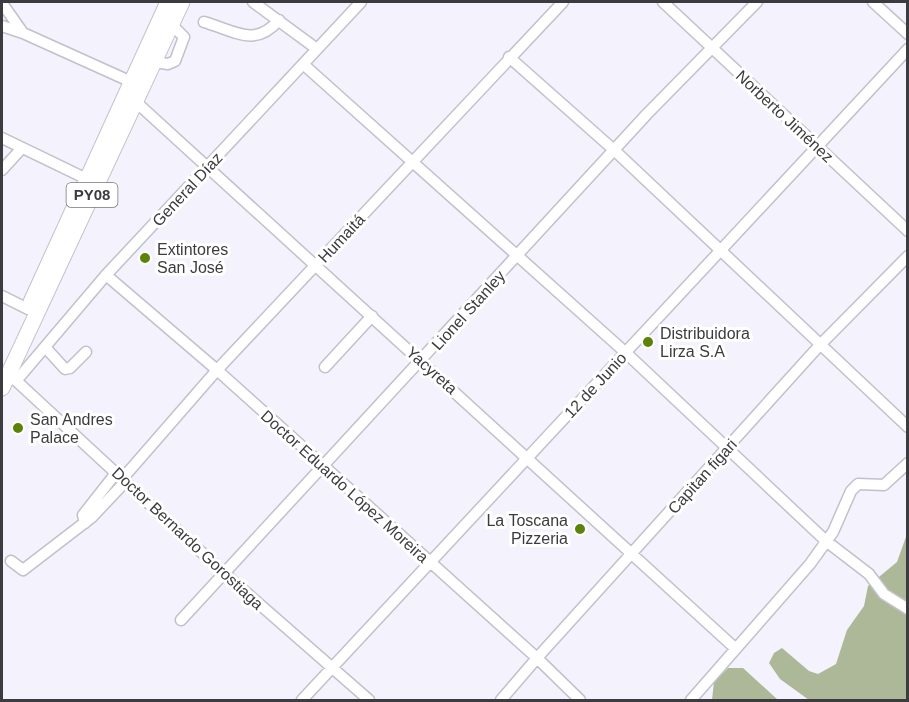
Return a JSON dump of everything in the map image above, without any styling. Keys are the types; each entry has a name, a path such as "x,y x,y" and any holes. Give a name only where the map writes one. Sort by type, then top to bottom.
{"highway":[{"name":"PY08","path":"7,373 137,85 168,2"},
{"name":"PY08","path":"137,85 154,62 182,2"},
{"name":"PY08","path":"2,388 28,309 92,182"}],"street":[{"path":"253,2 317,49"},
{"name":"General Díaz","path":"7,373 45,347 106,275 361,2"},
{"name":"Humaitá","path":"11,561 23,570 85,523 122,477 218,370 508,57 563,2"},
{"name":"Norberto Jiménez","path":"663,2 908,231"},
{"name":"Lionel Stanley","path":"181,620 614,150 757,2"},
{"path":"873,2 908,34"},
{"path":"2,3 23,33"},
{"path":"204,22 255,37 265,34 279,20"},
{"path":"2,26 23,33 137,85"},
{"name":"12 de Junio","path":"302,700 908,49"},
{"path":"508,57 614,150 819,346 908,427"},
{"path":"303,64 625,352 826,541 869,574 884,594 908,609"},
{"name":"Yacyreta","path":"130,100 422,360 736,649"},
{"path":"2,138 92,182"},
{"path":"2,170 22,148"},
{"name":"Capitan figari","path":"501,700 819,346 908,256"},
{"name":"Doctor Eduardo López Moreira","path":"106,275 218,370 537,658 580,700"},
{"path":"2,296 28,309"},
{"path":"325,367 372,316"},
{"path":"45,347 65,369 70,368 86,352"},
{"name":"Doctor Bernardo Gorostiaga","path":"7,373 225,574 369,700"},
{"path":"691,700 810,564 833,532 851,491 858,484 884,485 908,463"}],"green space":[{"path":"907,534 907,700 809,700 780,679 769,663 774,653 782,648 809,671 818,674 836,664 847,630 864,606 868,586 897,562"},
{"path":"728,668 743,668 778,700 712,700 714,682"}],"place":[{"name":"Extintores San José","path":"145,258"},
{"name":"Distribuidora Lirza S.A","path":"648,342"},
{"name":"San Andres Palace","path":"18,428"},
{"name":"La Toscana Pizzeria","path":"580,529"}]}
